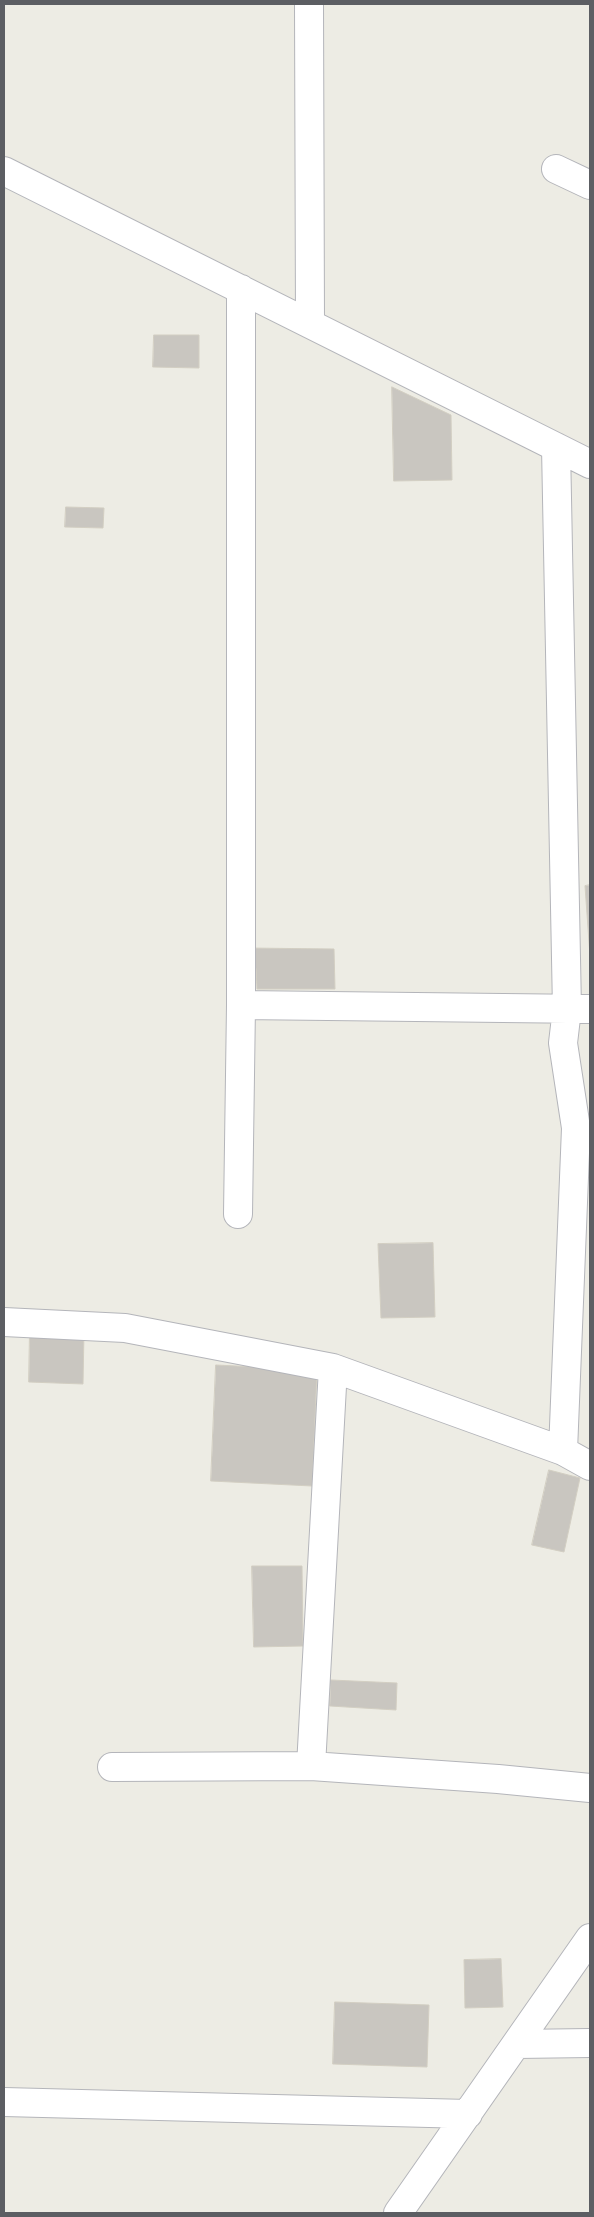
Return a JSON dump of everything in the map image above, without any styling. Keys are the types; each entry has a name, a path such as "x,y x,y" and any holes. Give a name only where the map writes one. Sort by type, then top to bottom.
{"street":[{"path":"309,4 310,323"},
{"path":"556,169 590,185"},
{"path":"4,171 590,464"},
{"path":"238,1214 241,1005 241,289"},
{"path":"556,447 579,1009 563,1043 583,1129 563,1451"},
{"path":"241,1005 579,1009"},
{"path":"4,1322 125,1328 333,1368 563,1451 590,1466"},
{"path":"311,1766 333,1368"},
{"path":"112,1767 311,1766 498,1779 590,1788"},
{"path":"398,2213 590,1938"},
{"path":"517,2044 590,2043"},
{"path":"4,2102 468,2114"}],"building":[{"path":"154,335 199,335 199,368 153,367"},
{"path":"392,387 451,415 452,480 394,481"},
{"path":"66,507 104,508 103,528 65,527"},
{"path":"590,885 590,956 585,886"},
{"path":"246,948 334,949 335,989 257,989 256,968 246,968"},
{"path":"433,1243 435,1317 381,1318 378,1244"},
{"path":"30,1329 84,1331 83,1384 29,1382"},
{"path":"216,1365 317,1370 312,1486 211,1481"},
{"path":"549,1470 580,1478 564,1552 532,1545"},
{"path":"252,1566 302,1566 303,1646 254,1647"},
{"path":"331,1680 397,1683 396,1710 330,1706"},
{"path":"501,1959 503,2007 465,2008 464,1960"},
{"path":"335,2002 429,2005 427,2067 333,2064"}]}
